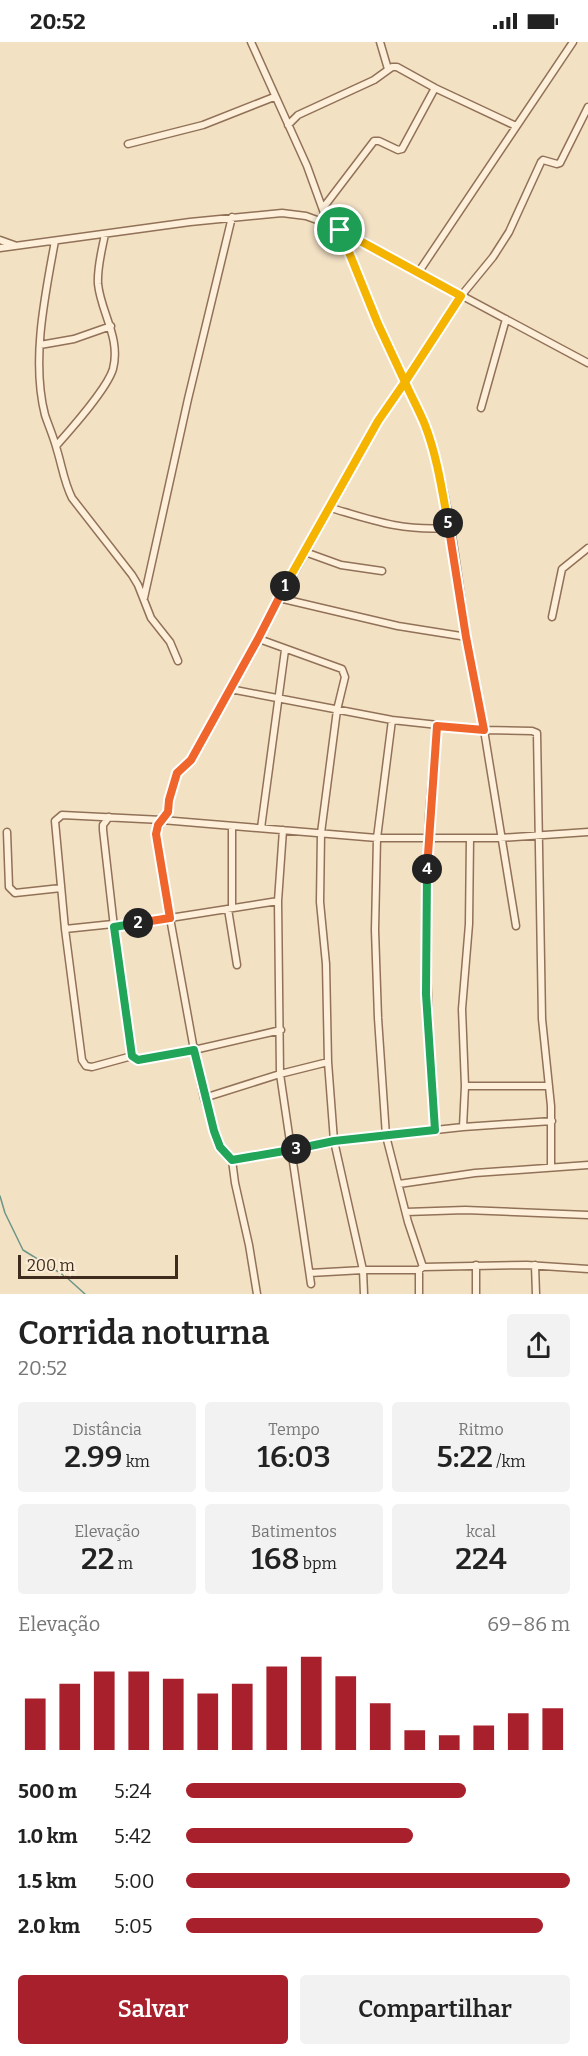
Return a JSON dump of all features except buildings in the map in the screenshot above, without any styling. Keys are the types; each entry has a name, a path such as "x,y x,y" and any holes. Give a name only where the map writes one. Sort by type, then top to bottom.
{"street":[{"path":"251,42 328,224"},
{"path":"380,42 388,69"},
{"path":"418,273 573,42"},
{"path":"288,125 298,115 374,80 392,67 401,68 435,88 516,126"},
{"path":"323,208 374,141 398,150 402,148 435,88"},
{"path":"128,144 202,125 274,97"},
{"path":"257,1294 232,1160 220,1147 204,1098 156,834 169,809 169,800 177,773 191,760 378,421 461,296 493,257 509,232 541,162 543,160 560,163 588,107"},
{"path":"0,248 232,217 282,213 306,216 340,230 588,363"},
{"path":"144,598 232,217"},
{"path":"340,230 378,324 425,426 439,470 516,926"},
{"path":"57,446 108,380 112,369 114,357 111,326 98,284 98,267 105,234"},
{"path":"0,240 18,246"},
{"path":"55,241 46,288 40,345 42,396 45,415 57,446 65,484 72,498 132,575 151,618 171,642 178,661"},
{"path":"481,408 506,320"},
{"path":"40,345 74,339 111,326"},
{"path":"331,508 388,526 413,529 449,528"},
{"path":"552,617 562,569 588,548"},
{"path":"305,552 341,565 382,572"},
{"path":"279,598 398,626 466,637"},
{"path":"258,639 342,669 345,677 337,710 321,833 320,902 326,964 327,1062 334,1141 363,1269 364,1294"},
{"path":"261,828 285,650"},
{"path":"230,689 392,720 437,726 537,733 542,1020 552,1120 551,1166"},
{"path":"392,720 377,838 375,941 378,1018 386,1136 421,1268 419,1294"},
{"path":"435,1130 426,994 428,838 437,726"},
{"path":"132,1056 92,1067 84,1064 65,929 54,824 57,817 62,815 162,820 377,838 501,838 588,832"},
{"path":"109,817 103,830 113,926 132,1056 138,1060 281,1030"},
{"path":"232,826 230,909 237,965"},
{"path":"284,830 278,901 280,1074 311,1284"},
{"path":"7,832 9,887 12,891 15,893 61,888"},
{"path":"462,1127 465,1086 462,1010 469,924 470,838"},
{"path":"65,929 113,926 278,901"},
{"path":"204,1098 327,1062"},
{"path":"465,1086 549,1086"},
{"path":"232,1160 334,1141 552,1120"},
{"path":"399,1184 440,1177 551,1166 588,1165"},
{"path":"406,1212 465,1210 588,1215"},
{"path":"310,1273 476,1265 535,1265 588,1269"},
{"path":"476,1265 476,1294"},
{"path":"535,1265 536,1294"}],"waterway":[{"path":"0,1196 5,1213 23,1250 65,1276 85,1294"}],"route":[{"path":"340,230 378,324 405,382 378,421 191,760 177,773 168,812 158,825 156,834 170,918 114,927 132,1056 138,1060 194,1050 214,1131 220,1147 232,1160 334,1141 435,1130 426,994 426,928 428,838 437,726 484,730 466,637 439,470 425,426 405,382 461,296 340,230"}]}
